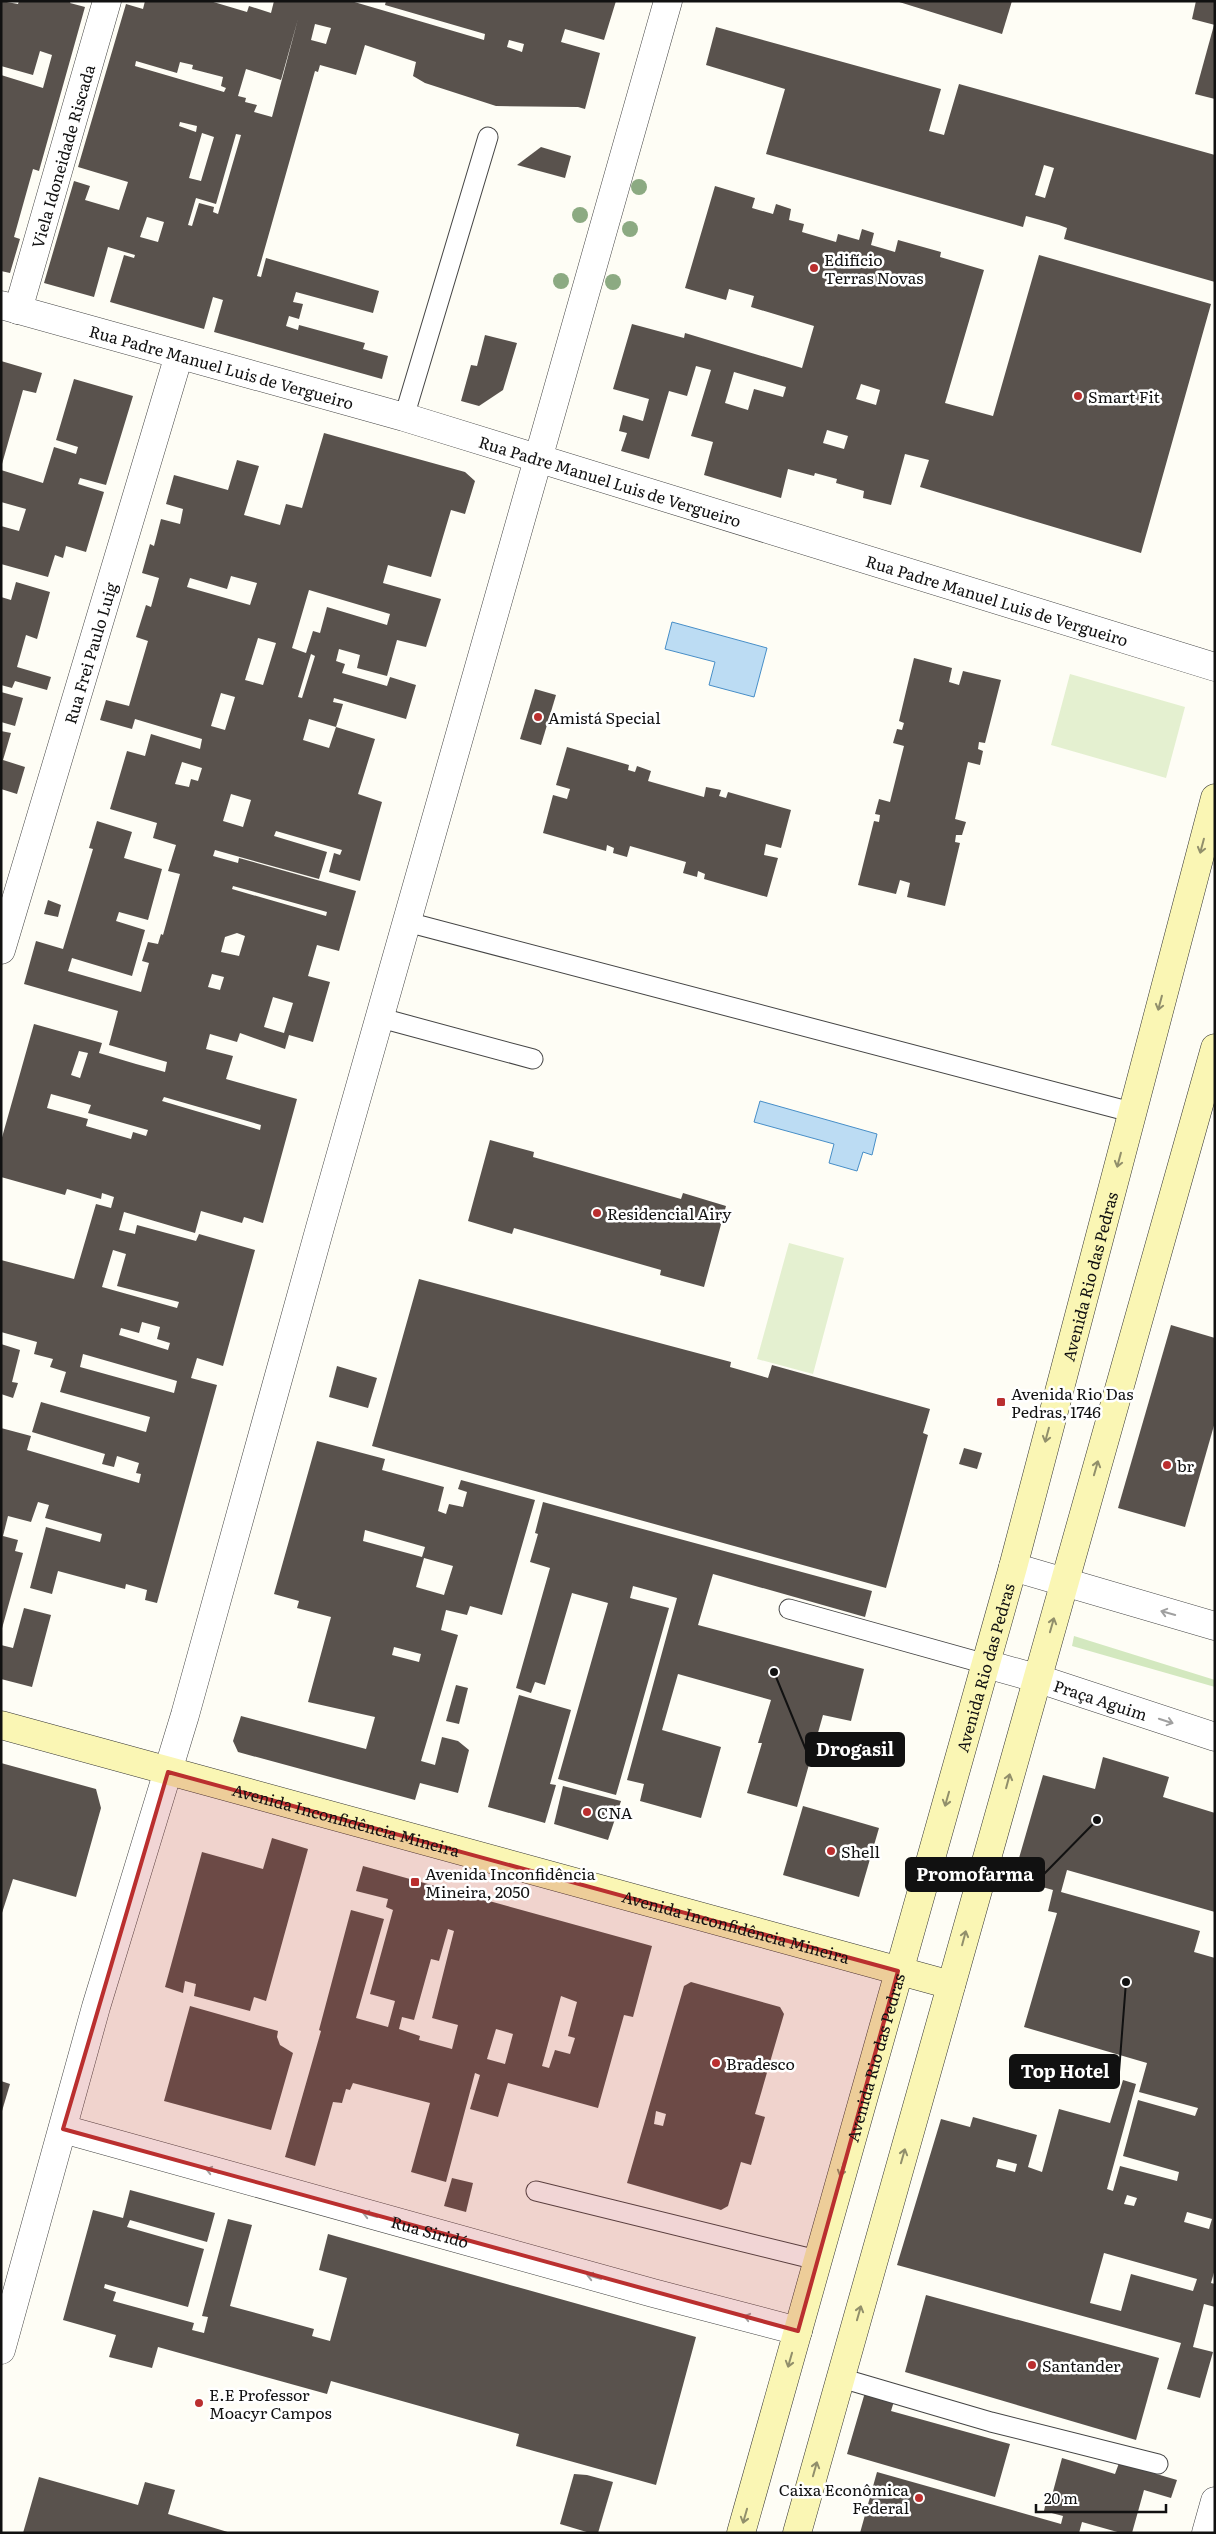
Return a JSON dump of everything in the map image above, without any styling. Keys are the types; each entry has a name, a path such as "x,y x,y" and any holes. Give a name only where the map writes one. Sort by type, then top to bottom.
{"main road":[{"name":"Avenida Rio das Pedras","path":"741,2533 1013,1567 1215,798"},
{"path":"797,2533 1036,1678 1215,1048"},
{"name":"Avenida Inconfidência Mineira","path":"1,1725 951,1985"}],"street":[{"name":"Viela Idoneidade Riscada","path":"10,308 107,1"},
{"path":"1,2350 96,2007 168,1772 668,1"},
{"name":"Rua Padre Manuel Luis de Vergueiro","path":"10,308 404,417 1215,667"},
{"name":"Rua Frei Paulo Luig","path":"1,950 179,355"},
{"path":"1013,1567 1215,1626"},
{"name":"Praça Aguim","path":"986,1664 1036,1678 1215,1737"},
{"name":"Rua Siridó","path":"63,2130 653,2293 798,2331"}],"lane":[{"path":"404,417 488,137"},
{"path":"407,922 1131,1112"},
{"path":"382,1018 533,1059"},
{"path":"789,1609 986,1664"},
{"path":"536,2191 817,2260"},
{"path":"841,2378 991,2422 1158,2464"}],"highlighted area":[{"path":"168,1772 898,1971 798,2331 63,2129"}],"green space":[{"path":"1070,674 1185,707 1166,778 1051,745"},
{"path":"789,1243 844,1258 813,1374 757,1359"},
{"path":"1074,1636 1215,1680 1215,1687 1072,1646"}],"water":[{"path":"672,622 767,648 754,697 709,685 715,662 665,649"},
{"path":"760,1101 877,1134 872,1155 863,1152 857,1171 829,1163 834,1144 754,1122"}],"building":[{"path":"1,1 18,4 19,1 71,1 70,3 85,7 39,171 33,169 14,237 20,239 10,273 1,271 1,75 43,88 52,55 40,51 33,75 1,66"},
{"path":"145,1 210,1 247,12 249,6 271,13 274,1 351,1 484,40 485,34 385,5 386,1 616,1 604,40 565,29 561,42 600,53 585,109 578,107 496,106 425,83 413,76 416,62 365,45 356,75 320,65 318,72 315,71 257,276 261,277 266,258 379,291 373,313 296,292 293,302 303,304 299,319 289,316 286,326 298,330 299,325 365,343 363,349 388,356 382,379 214,332 223,300 213,297 204,329 110,302 124,255 134,258 135,255 108,247 94,297 44,283 74,181 90,186 85,200 119,210 128,182 78,167 126,4 143,9","holes":["298,19 272,117 254,112 257,105 245,102 246,98 238,96 246,69 281,80","315,24 331,28 326,44 311,40","509,40 524,44 522,52 507,47","136,61 177,73 180,62 193,65 192,69 223,77 221,86 226,88 224,92 135,66","180,122 197,126 196,132 179,126","202,133 214,137 201,181 189,178","236,134 241,135 218,214 213,212 214,207 199,203 192,226 188,225 196,198 216,204","147,217 164,222 158,242 140,237"]},
{"path":"896,1 1012,1 1002,34"},
{"path":"1196,1 1215,1 1215,25 1192,19"},
{"path":"1215,25 1215,99 1195,94"},
{"path":"716,27 941,89 929,131 944,135 959,84 1215,155 1215,282 1064,239 1067,228 1059,225 1026,216 1023,227 766,154 785,89 706,65","holes":["1044,165 1054,168 1045,198 1035,195"]},
{"path":"541,147 571,156 565,178 517,165"},
{"path":"715,186 755,198 752,208 773,214 776,204 791,209 789,220 804,224 802,232 836,242 838,234 859,240 862,229 874,233 871,245 895,252 898,240 941,252 940,257 984,270 945,403 993,416 1039,255 1211,304 1141,553 920,487 929,460 905,454 891,505 863,498 864,491 836,483 837,479 815,473 814,476 788,469 781,498 704,475 713,442 691,436 711,370 696,366 687,396 669,391 649,459 621,451 627,433 619,431 623,415 643,421 649,399 613,389 632,324 684,338 685,333 802,368 814,326 751,307 754,296 729,289 726,300 685,288","holes":["734,372 786,387 783,397 754,389 748,410 725,403","861,384 880,390 876,405 856,399","827,430 848,436 844,449 823,443"]},
{"path":"485,335 517,343 503,390 479,406 461,401 471,365 477,366"},
{"path":"1,361 42,373 36,393 23,390 2,464"},
{"path":"74,379 133,396 106,485 80,478 78,484 104,492 86,552 66,546 63,558 55,555 48,577 1,564 1,526 19,531 26,509 1,502 1,470 43,483 54,447 76,454 78,447 56,440"},
{"path":"324,433 465,472 475,481 465,514 451,510 431,577 388,565 383,583 441,599 426,647 397,640 387,676 357,668 360,655 339,649 336,661 345,664 342,673 387,686 390,677 416,685 406,719 334,698 333,702 343,704 336,727 375,739 358,794 382,802 360,881 329,872 334,853 340,855 342,850 276,831 274,836 327,852 319,879 215,850 213,856 238,863 239,858 356,891 339,951 317,945 308,976 330,982 313,1042 289,1035 285,1049 240,1033 237,1042 210,1034 206,1049 233,1056 226,1079 297,1099 263,1223 244,1217 242,1223 201,1211 195,1233 124,1212 119,1230 135,1234 137,1225 196,1241 199,1234 255,1250 223,1366 197,1358 191,1378 217,1385 157,1603 145,1600 147,1590 126,1584 125,1589 58,1571 52,1594 30,1588 46,1527 100,1542 102,1534 45,1518 49,1505 38,1502 31,1522 8,1516 3,1536 18,1540 15,1551 23,1553 1,1632 1,1428 31,1436 27,1450 139,1483 141,1474 136,1473 139,1463 117,1456 114,1467 102,1464 105,1454 32,1432 41,1402 146,1432 150,1417 60,1392 66,1372 50,1367 53,1359 34,1354 37,1342 1,1332 1,1260 74,1279 96,1204 111,1208 114,1197 102,1193 101,1199 67,1189 65,1195 1,1177 1,1141 34,1024 102,1043 99,1053 136,1064 165,1072 167,1062 109,1045 118,1011 24,984 36,941 63,949 93,849 89,848 97,821 132,832 124,858 162,869 148,920 119,912 116,921 145,930 132,976 72,958 68,971 141,992 149,963 142,961 148,942 158,944 161,934 163,935 180,874 168,871 176,845 153,838 157,823 110,809 127,751 145,756 151,734 200,749 202,739 135,719 132,729 100,720 106,700 129,706 148,641 136,637 146,605 151,607 159,578 142,573 150,544 154,546 161,519 180,524 183,509 166,504 174,475 228,490 237,460 259,466 244,515 280,525 286,504 302,508","holes":["231,576 257,583 250,605 187,587 190,578 227,589","309,590 390,614 387,625 327,607 320,633 313,631 306,653 292,648","258,638 276,643 263,685 245,680","311,654 315,656 302,698 298,697","221,693 235,697 225,730 211,726","309,719 336,727 329,748 303,740","182,762 202,768 198,781 191,779 189,787 175,784","231,794 251,800 243,827 223,821","233,886 327,912 326,916 232,889","237,933 245,936 239,956 221,952 225,937","212,974 224,977 220,990 208,987","273,997 293,1003 284,1033 264,1027","79,1051 88,1053 80,1078 71,1075","51,1094 91,1105 88,1113 148,1130 146,1136 133,1132 131,1139 86,1126 88,1119 47,1108","164,1097 261,1125 260,1130 162,1101","113,1250 126,1254 117,1286 179,1302 177,1308 102,1287","142,1322 160,1327 157,1339 170,1343 168,1350 119,1335 121,1328 139,1333","83,1354 177,1381 174,1393 80,1367"]},
{"path":"16,582 50,592 37,639 26,635 17,667 51,677 47,690 15,681 12,688 1,685 1,597 11,600"},
{"path":"914,658 952,668 949,682 959,685 963,671 1001,680 985,743 979,742 978,749 983,751 980,765 968,762 955,819 966,822 962,835 956,835 955,842 960,843 945,906 907,897 910,883 900,880 896,894 858,885 874,821 879,822 880,815 875,814 879,799 890,802 904,746 893,743 897,729 902,730 904,723 899,721"},
{"name":"Amistá Special","path":"535,689 556,695 541,745 520,739"},
{"path":"1,692 23,698 15,726 1,722"},
{"path":"1,731 11,733 3,760 25,767 17,794 1,789"},
{"path":"567,747 629,765 628,770 635,772 637,766 651,771 648,781 704,797 706,787 721,790 719,796 726,798 728,792 791,810 781,848 766,844 764,855 778,858 767,897 704,879 705,874 698,871 697,877 683,873 686,862 630,846 627,857 613,853 614,848 607,845 606,851 543,833 553,795 567,799 570,789 556,785"},
{"path":"48,900 61,905 58,917 44,914"},
{"name":"Residencial Airy","path":"490,1140 534,1152 533,1157 681,1199 683,1193 726,1206 704,1287 660,1275 661,1270 514,1228 512,1234 468,1221"},
{"path":"419,1279 731,1362 730,1367 768,1378 772,1365 930,1409 923,1433 928,1435 886,1588 372,1446"},
{"name":"br","path":"1171,1325 1215,1338 1215,1422 1185,1527 1118,1508"},
{"path":"1,1344 20,1350 12,1382 18,1383 13,1398 1,1394"},
{"path":"337,1366 377,1378 368,1408 329,1397"},
{"path":"317,1441 385,1459 382,1470 444,1487 438,1511 446,1514 449,1504 463,1507 467,1492 458,1489 461,1480 535,1500 502,1615 470,1606 467,1615 446,1610 441,1630 458,1635 421,1761 435,1765 442,1737 458,1741 469,1750 458,1793 420,1783 415,1800 238,1752 233,1741 241,1716 366,1749 375,1717 308,1702 331,1617 297,1608 299,1601 274,1594","holes":["365,1530 425,1547 422,1557 363,1541","424,1558 453,1566 444,1595 416,1587","394,1647 421,1654 419,1662 392,1655"]},
{"path":"964,1448 982,1453 977,1469 959,1464"},
{"path":"543,1502 872,1591 865,1617 713,1574 698,1625 864,1669 851,1721 823,1715 797,1807 747,1793 762,1743 758,1743 771,1700 678,1674 662,1730 721,1747 701,1818 640,1801 644,1784 627,1780 677,1598 633,1586 630,1598 669,1608 616,1795 558,1779 608,1603 572,1593 545,1685 535,1682 531,1693 516,1688 550,1568 530,1562 538,1534 535,1533"},
{"path":"24,1608 51,1615 32,1687 1,1679 1,1645 13,1648"},
{"path":"456,1685 468,1688 459,1724 446,1721"},
{"path":"519,1695 571,1710 550,1784 556,1785 545,1823 488,1807"},
{"path":"1103,1757 1169,1777 1163,1797 1215,1813 1215,1912 1067,1870 1061,1892 1200,1931 1194,1952 1215,1958 1215,2269 1211,2283 1215,2284 1215,2307 1204,2304 1193,2347 1213,2352 1200,2398 1167,2389 1181,2343 897,2265 941,2119 970,2127 973,2117 1037,2135 1028,2167 1042,2172 1059,2109 1110,2123 1123,2080 1136,2084 1107,2189 1113,2191 1120,2166 1177,2181 1179,2172 1123,2156 1138,2100 1195,2116 1198,2108 1139,2092 1147,2063 1024,2027 1057,1913 1048,1911 1053,1890 1013,1879 1043,1775 1095,1789","holes":["998,2159 1017,2164 1015,2172 996,2167","1127,2195 1137,2198 1134,2206 1124,2204","1187,2212 1212,2219 1209,2229 1184,2222","1104,2253 1197,2279 1193,2291 1131,2274 1121,2311 1090,2303"]},
{"path":"1,1763 96,1789 101,1808 76,1897 13,1879 1,1916"},
{"name":"CNA","path":"563,1786 621,1801 608,1840 554,1824"},
{"name":"Shell","path":"803,1806 879,1828 859,1897 783,1875"},
{"path":"272,1838 308,1849 266,2001 254,1997 250,2011 194,1996 196,1984 185,1981 183,1993 165,1987 202,1852 263,1869"},
{"path":"363,1866 652,1946 633,2017 624,2015 598,2108 508,2083 498,2117 470,2109 480,2075 475,2073 446,2182 411,2172 430,2103 353,2083 350,2090 346,2089 342,2103 333,2102 315,2166 285,2157 321,2031 319,2030 351,1910 384,1919 356,2018 388,2027 395,2001 370,1994 393,1910 386,1907 388,1899 356,1891","holes":["448,1929 454,1931 432,2018 458,2025 452,2049 419,2040 420,2036 399,2029 402,2017 414,2020 431,1959 439,1961","561,1996 577,2002 568,2036 575,2038 570,2054 555,2050 549,2068 542,2066","496,2029 513,2034 505,2064 487,2059"]},
{"name":"Bradesco","path":"691,1982 780,2007 784,2014 755,2114 765,2117 751,2165 741,2162 728,2206 721,2210 627,2183 684,1986","holes":["656,2111 666,2114 663,2126 654,2124"]},
{"path":"190,2006 278,2031 277,2037 280,2045 293,2053 271,2130 164,2101"},
{"path":"1,2081 10,2084 2,2111 1,2111"},
{"path":"452,2178 473,2183 466,2212 444,2206"},
{"path":"130,2190 215,2213 207,2242 130,2220 127,2227 204,2249 188,2307 105,2284 104,2288 116,2292 113,2301 194,2323 192,2330 204,2333 208,2317 202,2316 228,2219 252,2225 230,2306 314,2329 312,2336 330,2341 347,2278 319,2270 328,2234 696,2337 656,2485 516,2446 519,2434 331,2381 327,2394 158,2347 152,2368 109,2357 116,2335 63,2320 93,2210 123,2218"},
{"name":"Santander","path":"926,2295 1159,2358 1136,2440 905,2372"},
{"path":"866,2389 895,2398 891,2411 1010,2444 995,2497 847,2454"},
{"path":"1062,2458 1115,2474 1119,2463 1177,2480 1171,2498 1144,2490 1132,2533 1121,2533 1082,2522 1079,2533 860,2533 877,2472 1061,2524 1063,2516 1044,2511 1047,2497 1051,2499"},
{"path":"574,2474 587,2475 613,2482 598,2533 590,2533 560,2524"},
{"path":"39,2477 138,2505 145,2482 175,2490 168,2514 231,2533 23,2533"}],"place":[{"name":"Edifício Terras Novas","path":"814,268"},
{"name":"Smart Fit","path":"1078,396"},
{"name":"Amistá Special","path":"538,717"},
{"name":"Residencial Airy","path":"597,1213"},
{"name":"Avenida Rio Das Pedras, 1746","path":"1001,1402"},
{"name":"br","path":"1167,1465"},
{"name":"Drogasil","path":"774,1672"},
{"name":"CNA","path":"587,1812"},
{"name":"Promofarma","path":"1097,1820"},
{"name":"Shell","path":"831,1851"},
{"name":"Avenida Inconfidência Mineira, 2050","path":"415,1882"},
{"name":"Top Hotel","path":"1126,1982"},
{"name":"Bradesco","path":"716,2063"},
{"name":"Santander","path":"1032,2365"},
{"name":"E.E Professor Moacyr Campos","path":"199,2403"},
{"name":"Caixa Econômica Federal","path":"919,2498"}]}
